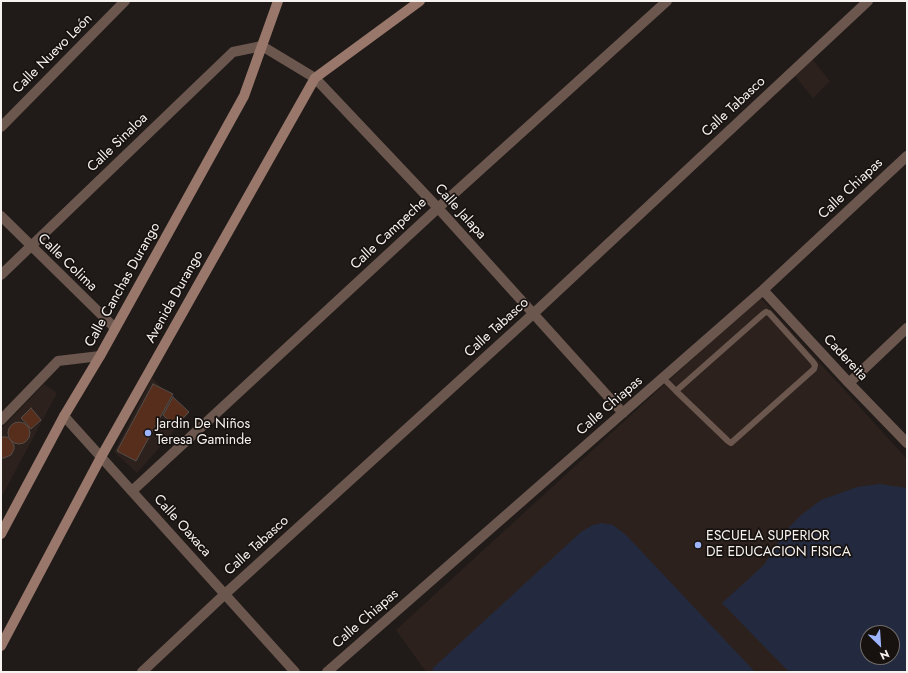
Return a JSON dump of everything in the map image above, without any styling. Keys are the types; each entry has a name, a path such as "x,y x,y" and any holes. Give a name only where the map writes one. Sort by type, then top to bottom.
{"main road":[{"path":"262,46 278,1"},
{"name":"Avenida Durango","path":"1,646 101,458 315,78 420,1"},
{"name":"Calle Canchas Durango","path":"1,534 64,416 100,356 244,96 262,46"}],"street":[{"name":"Calle Nuevo León","path":"1,127 125,1"},
{"name":"Calle Campeche","path":"132,491 438,208 667,1"},
{"name":"Calle Tabasco","path":"142,672 225,594 533,314 868,1"},
{"name":"Calle Jalapa","path":"262,46 315,78 438,208 623,413"},
{"name":"Calle Sinaloa","path":"1,275 233,52 262,46"},
{"name":"Calle Chiapas","path":"327,672 763,290 907,156"},
{"name":"Calle Colima","path":"1,216 115,328"},
{"name":"Cadereita","path":"763,290 907,443"},
{"path":"849,383 907,328"},
{"path":"1,420 58,361 100,356"},
{"name":"Calle Oaxaca","path":"64,416 295,672"}],"lane":[{"path":"663,378 676,391 728,441 731,442 814,369 814,365 769,313 766,312 676,391"}],"shaded area":[{"path":"812,59 830,81 813,98 795,76"},
{"name":"ESCUELA SUPERIOR DE EDUCACION FISICA","path":"760,297 907,459 907,672 426,672 396,630"},
{"name":"Jardin De Niños Teresa Gaminde","path":"152,378 189,414 137,473 114,452"},
{"path":"44,384 57,393 1,498 1,429"},
{"path":"879,484 907,488 907,672 789,672 722,603 764,565 783,534 800,516 821,500 857,487"},
{"path":"602,523 613,525 626,535 755,672 435,672 432,669 581,532 593,525"}],"building":[{"path":"153,384 173,394 136,461 117,451"},
{"path":"173,397 189,412 175,426 163,415"},
{"path":"31,408 41,420 31,429 21,418"},
{"path":"19,422 27,425 30,433 27,441 19,444 11,441 8,433 11,425"},
{"path":"1,437 7,437 14,445 11,455 4,458 1,458"}],"place":[{"name":"Jardin De Niños Teresa Gaminde","path":"148,433"},
{"name":"ESCUELA SUPERIOR DE EDUCACION FISICA","path":"698,545"}]}
